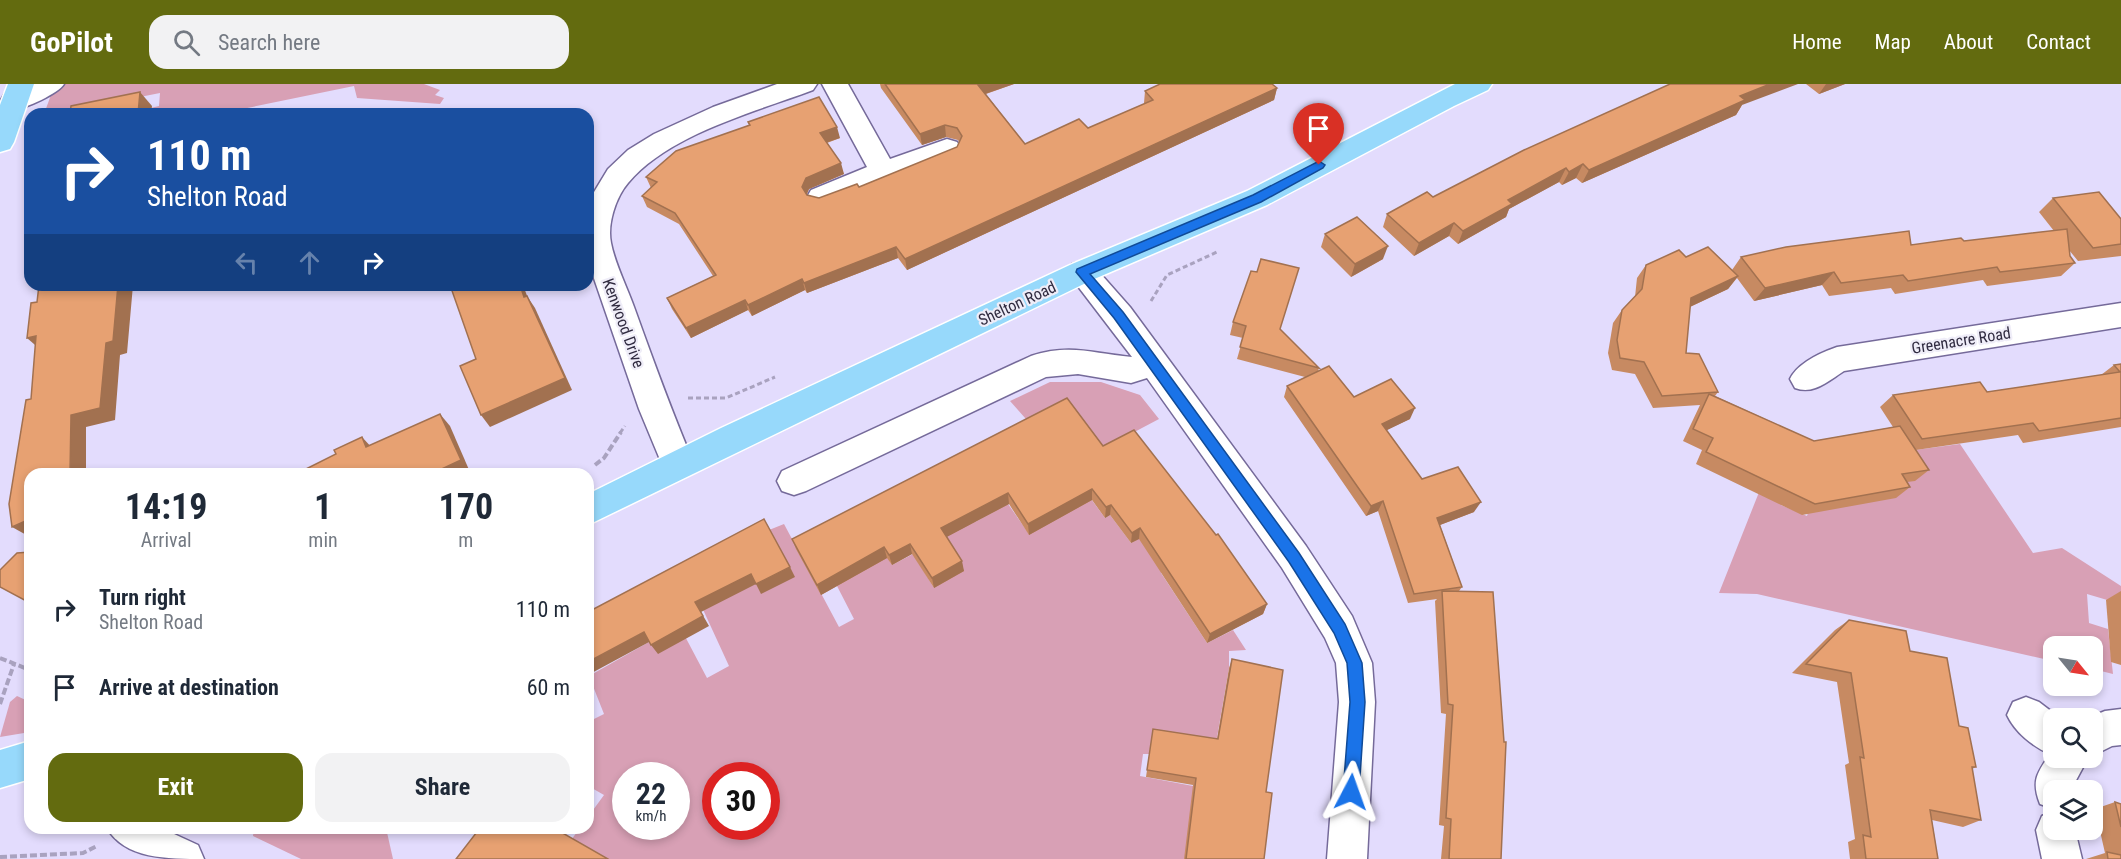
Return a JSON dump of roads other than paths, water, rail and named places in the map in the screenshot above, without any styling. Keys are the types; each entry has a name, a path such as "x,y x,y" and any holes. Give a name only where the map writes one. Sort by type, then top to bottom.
{"main road":[{"name":"Shelton Road","path":"594,507 678,464 1082,272 1257,198 1445,99 1479,84"},
{"path":"0,142 17,92"},
{"path":"0,769 24,762"}],"street":[{"path":"17,92 51,84"},
{"name":"Kenwood Drive","path":"678,464 655,409 596,242 598,217 605,195 629,164 662,141 705,121 804,84"},
{"path":"835,84 883,172"},
{"path":"820,197 947,149"},
{"path":"1082,272 1145,352 1294,557 1340,628 1354,663 1357,702 1347,859"},
{"name":"Greenacre Road","path":"1806,379 1837,360 2121,315"},
{"path":"794,481 1042,365 1078,361 1131,370 1145,352"},
{"path":"2103,730 2121,728"},
{"path":"135,834 150,844 184,859"},
{"path":"2058,840 2062,859"}]}
